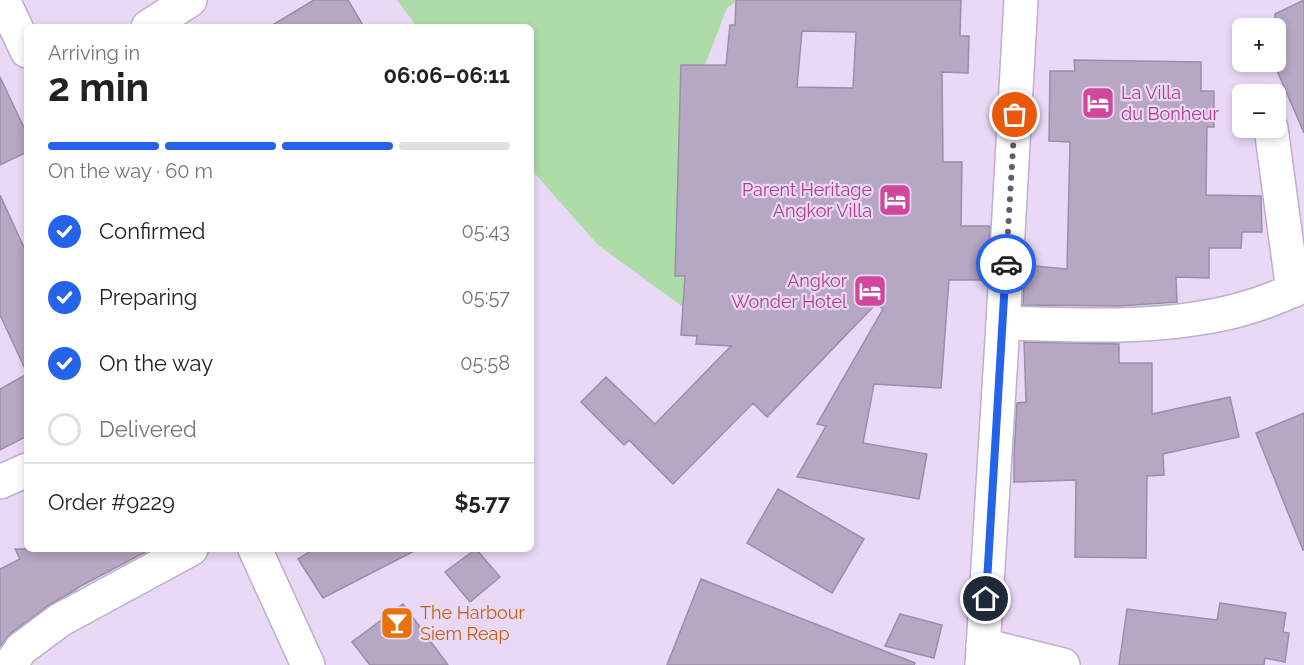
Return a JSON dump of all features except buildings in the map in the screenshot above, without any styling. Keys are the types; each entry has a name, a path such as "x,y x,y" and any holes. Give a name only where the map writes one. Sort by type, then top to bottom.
{"main road":[{"path":"3,0 24,45"},
{"path":"153,24 189,0"},
{"path":"1021,0 983,655 1063,665"},
{"path":"1003,323 1111,326 1189,320 1267,302 1298,288 1273,138"},
{"path":"0,482 24,471"},
{"path":"10,665 21,649 60,620 185,552"},
{"path":"256,552 309,665"}],"green space":[{"path":"397,0 738,0 727,8 697,85 705,323 598,245 534,172 534,24 415,24"}],"way so far":[{"path":"1006,264 1015,115"}],"place":[{"name":"La Villa du Bonheur","path":"1098,103"},
{"name":"Parent Heritage Angkor Villa","path":"895,200"},
{"name":"Angkor Wonder Hotel","path":"870,291"},
{"name":"The Harbour Siem Reap","path":"397,623"}],"route":[{"path":"986,599 1006,264"}]}
